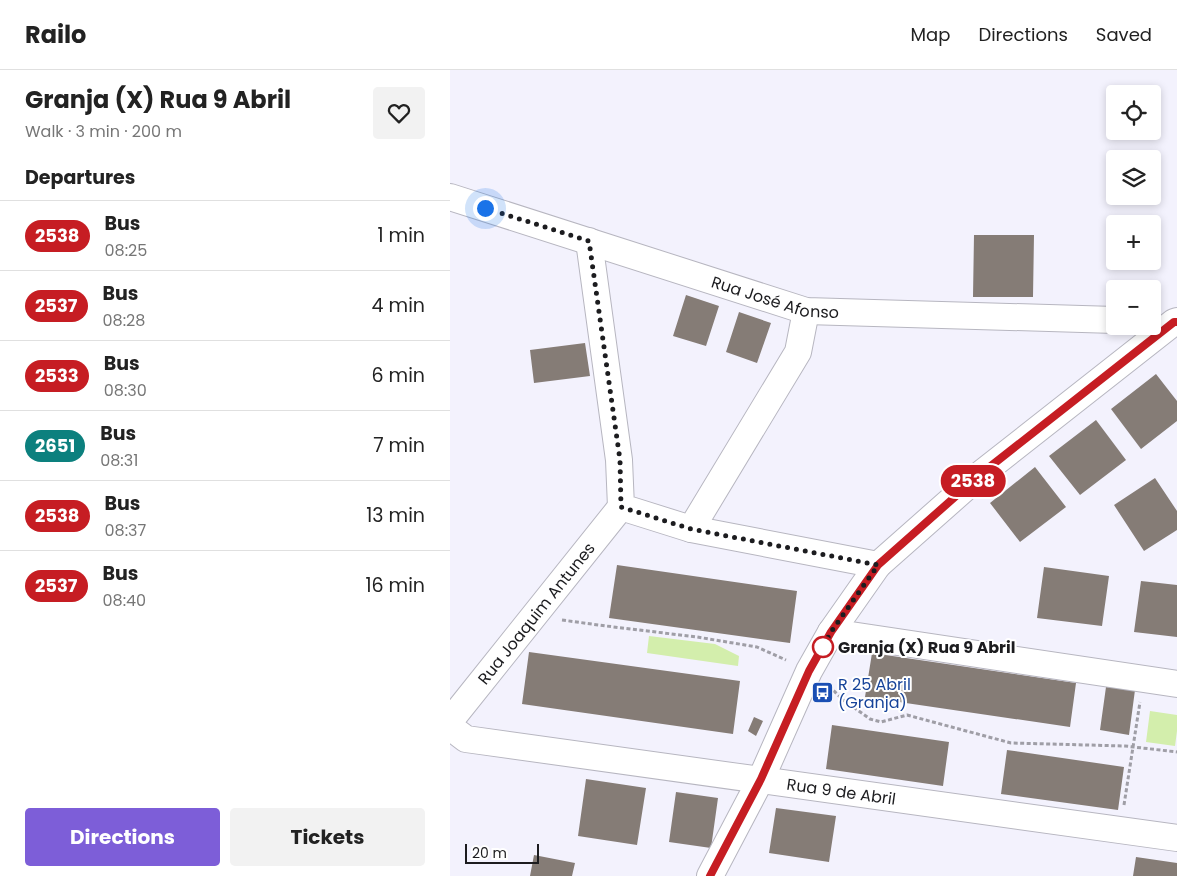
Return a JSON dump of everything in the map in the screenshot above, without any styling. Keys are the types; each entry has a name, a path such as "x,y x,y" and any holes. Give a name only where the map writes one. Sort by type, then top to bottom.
{"street":[{"name":"Rua José Afonso","path":"450,197 806,311 1106,320"},
{"path":"589,241 620,460 621,507 691,529 878,565"},
{"path":"691,529 798,352 806,311"},
{"path":"710,876 761,779 809,671 831,632 878,565 982,473 1168,322"},
{"name":"Rua Joaquim Antunes","path":"450,721 621,507"},
{"path":"831,632 1177,684"},
{"name":"Rua 9 de Abril","path":"450,728 466,739 1177,838"}],"path":[{"path":"534,615 757,647 787,660"},
{"path":"1120,830 1143,678"},
{"path":"828,685 842,699 870,719 881,722 907,715 1011,743 1133,747 1177,752"}],"green space":[{"path":"649,636 715,644 739,656 738,666 647,653"},
{"path":"1150,711 1177,715 1175,746 1146,742"}],"building":[{"path":"974,235 1034,235 1033,297 973,297"},
{"path":"686,295 719,306 706,346 673,336"},
{"path":"739,312 771,323 757,363 726,352"},
{"path":"585,343 590,376 534,383 530,350"},
{"path":"1156,374 1177,401 1177,421 1141,449 1111,409"},
{"path":"1096,420 1126,460 1080,495 1049,456"},
{"path":"1035,467 1066,507 1020,542 990,503"},
{"path":"1155,478 1177,511 1177,530 1144,551 1114,505"},
{"path":"617,565 797,591 790,643 609,618"},
{"path":"1044,567 1109,576 1102,626 1037,618"},
{"path":"1141,581 1177,585 1177,637 1134,632"},
{"path":"529,652 740,681 733,734 522,704"},
{"path":"872,653 1076,683 1070,727 865,697"},
{"path":"1106,687 1135,690 1129,735 1100,730"},
{"path":"754,717 763,721 756,736 748,731"},
{"path":"832,725 949,742 943,786 826,769"},
{"path":"1007,750 1124,767 1118,810 1001,794"},
{"path":"586,779 646,788 637,845 578,836"},
{"path":"676,792 718,798 711,848 669,842"},
{"path":"776,808 836,816 829,862 769,853"},
{"path":"534,855 575,863 572,876 530,876"},
{"path":"1136,857 1177,863 1177,876 1133,876"}],"bus line":[{"name":"2538","path":"710,876 761,779 809,671 831,632 878,565 982,473 1174,322 1177,322"}],"place":[{"name":"Granja (X) Rua 9 Abril","path":"823,647"},
{"name":"R 25 Abril (Granja)","path":"822,693"}],"route":[{"path":"485,208 589,241 620,460 621,507 691,529 878,565 831,632 823,647"}]}
